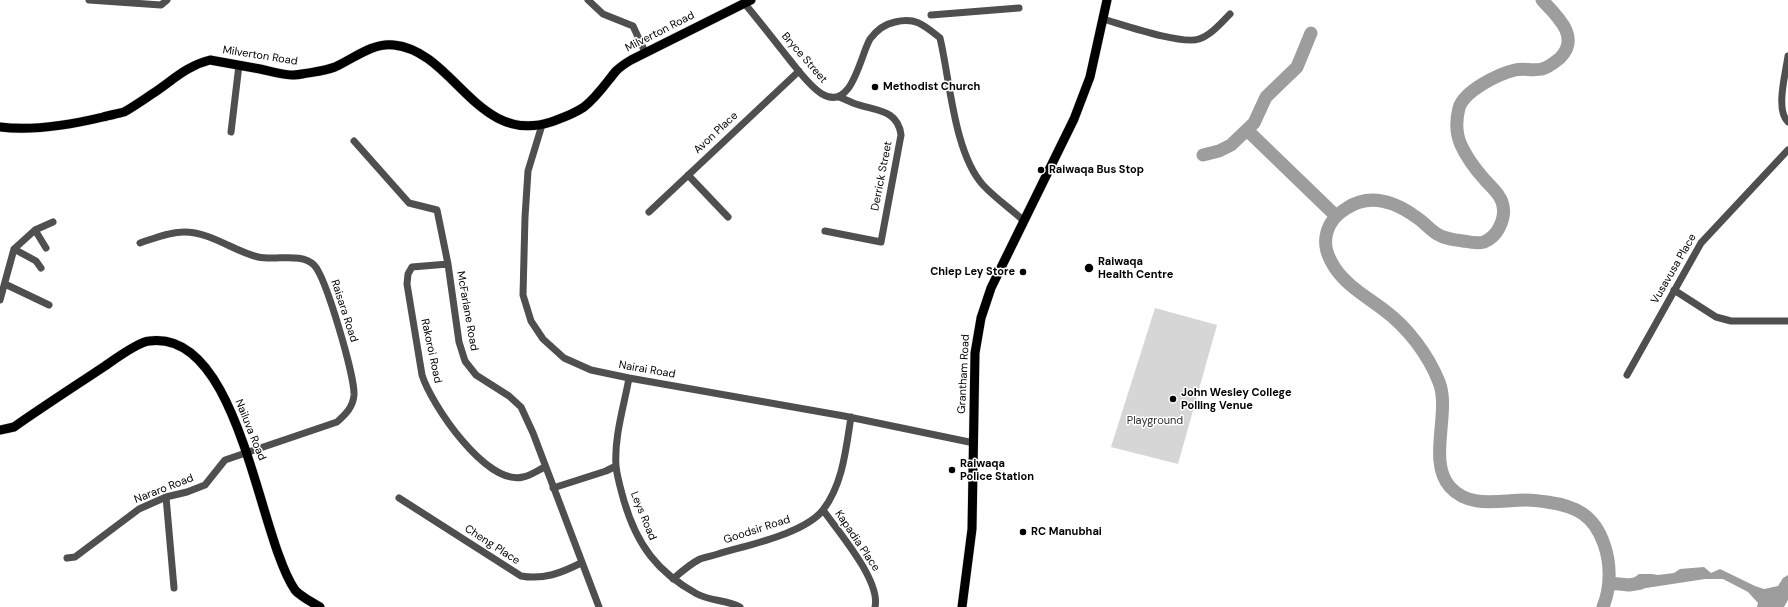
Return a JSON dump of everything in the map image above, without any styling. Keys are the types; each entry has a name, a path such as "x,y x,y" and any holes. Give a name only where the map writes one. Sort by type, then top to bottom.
{"main road":[{"name":"Grantham Road","path":"962,607 972,529 975,353 978,333 989,293 1074,118 1090,76 1107,0"},
{"name":"Milverton Road","path":"0,127 16,129 32,128 90,120 124,112 154,93 183,71 197,63 210,60 286,74 300,75 335,66 374,48 392,44 413,49 426,56 475,103 501,119 522,126 542,125 564,117 584,107 604,87 617,70 631,60 748,2"},
{"name":"Nailuva Road","path":"0,430 14,427 126,352 148,341 168,341 185,348 202,363 219,389 234,417 285,572 296,591 320,607"}],"street":[{"path":"89,0 161,5 167,0"},
{"path":"588,0 603,14 633,26 646,52"},
{"name":"Bryce Street","path":"748,2 799,71 822,94 831,98 839,97"},
{"path":"930,15 1019,8"},
{"path":"1103,19 1148,32 1185,40 1193,40 1202,38 1214,30 1230,14"},
{"path":"839,97 849,88 868,43 878,30 891,23 906,19 918,22 930,30 940,38 956,120 970,166 982,184 1024,221"},
{"path":"1788,56 1782,109 1788,122"},
{"path":"231,132 239,65"},
{"name":"Avon Place","path":"649,212 799,71"},
{"name":"Derrick Street","path":"825,232 880,242 901,135 900,126 895,119 887,113 854,104 839,97"},
{"name":"Nairai Road","path":"542,125 528,171 523,294 531,321 543,339 564,358 591,370 629,378 851,417 974,443"},
{"name":"McFarlane Road","path":"354,141 409,203 437,210 448,264 459,342 465,361 476,376 509,396 521,407 533,433 581,563 594,590 598,607"},
{"name":"Vusavusa Place","path":"1627,375 1700,243 1788,150"},
{"path":"688,175 728,217"},
{"path":"0,300 14,249 35,230 53,222"},
{"path":"35,230 46,248"},
{"name":"Raisara Road","path":"140,243 167,234 184,232 202,234 259,257 279,259 298,257 314,265 326,286 353,377 354,395 350,411 337,422 247,453"},
{"path":"14,249 36,261 41,268"},
{"name":"Rakoroi Road","path":"448,264 412,267 408,274 408,291 422,375 426,387 450,426 480,459 495,470 509,476 522,478 545,467"},
{"path":"5,284 49,305"},
{"path":"1674,290 1716,317 1731,321 1788,321"},
{"name":"Leys Road","path":"629,378 618,440 616,466 621,489 636,535 647,552 662,570 673,579 699,595 734,603 740,607"},
{"name":"Goodsir Road","path":"673,579 686,567 701,559 757,543 800,528 823,510 834,491 842,468 851,417"},
{"name":"Nararo Road","path":"67,558 75,557 139,509 205,485 225,460 247,453"},
{"path":"553,488 606,472 616,466"},
{"path":"166,498 174,588"},
{"name":"Cheng Place","path":"399,498 521,576 542,578 556,575 581,563"},
{"name":"Kapadia Place","path":"823,510 866,572 872,587 875,607"}],"green space":[{"name":"Playground","path":"1155,308 1217,325 1178,464 1111,447"}],"shaded area":[{"path":"1704,567 1711,573 1720,569 1764,589 1778,586 1783,578 1788,575 1788,600 1784,607 1757,607 1758,603 1748,592 1723,579 1705,579 1646,588 1626,589 1623,580 1632,579 1639,574 1658,575 1674,573 1680,569"}],"waterway":[{"path":"1542,0 1560,20 1567,35 1568,42 1566,50 1560,58 1551,65 1539,70 1515,70 1491,79 1467,95 1459,108 1457,122 1459,141 1472,164 1497,193 1502,202 1502,218 1499,228 1495,234 1487,241 1479,243 1453,240 1440,236 1419,219 1400,207 1382,201 1373,200 1356,203 1337,215 1328,228 1326,247 1330,260 1345,280 1401,324 1423,351 1429,361 1439,382 1442,394 1443,407 1440,464 1443,476 1450,487 1458,494 1476,501 1539,501 1567,506 1583,514 1595,526 1600,534 1608,559 1609,584 1603,607"},
{"path":"1203,155 1219,151 1231,145 1254,123 1266,97 1297,67 1311,33"},
{"path":"1247,130 1336,216"},
{"path":"1609,583 1629,585 1641,583"}],"place":[{"name":"Methodist Church","path":"875,87"},
{"name":"Raiwaqa Bus Stop","path":"1041,170"},
{"name":"Raiwaqa Health Centre","path":"1089,268"},
{"name":"Chiep Ley Store","path":"1023,272"},
{"name":"John Wesley College Polling Venue","path":"1173,399"},
{"name":"Raiwaqa Police Station","path":"952,470"},
{"name":"RC Manubhai","path":"1023,532"}]}
